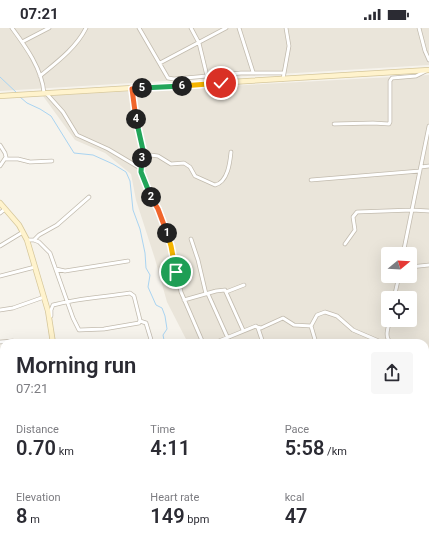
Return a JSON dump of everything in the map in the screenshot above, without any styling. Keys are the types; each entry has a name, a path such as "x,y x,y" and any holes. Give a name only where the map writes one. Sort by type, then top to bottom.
{"street":[{"path":"12,28 34,62 45,93 63,112 77,135 108,149 140,168"},
{"path":"22,42 49,28"},
{"path":"40,76 61,59 86,28"},
{"path":"139,28 168,78 174,79 252,72 284,73"},
{"path":"191,28 199,43 207,76"},
{"path":"160,63 226,28"},
{"path":"239,28 252,72"},
{"path":"283,79 289,46 286,28"},
{"path":"419,28 429,60"},
{"path":"0,96 428,70"},
{"path":"334,124 389,124 390,81 392,78 416,76 428,70"},
{"path":"132,89 136,118 144,154 140,168 143,180 158,209 171,246 178,281 184,300 201,339"},
{"path":"404,247 429,126"},
{"path":"0,145 5,153 6,159"},
{"path":"144,154 158,156 171,164 184,163 190,167 195,176 215,185 218,184 224,177 230,166 231,152"},
{"path":"0,166 6,159 18,159 30,162 52,161"},
{"path":"421,167 429,166"},
{"path":"311,180 420,171"},
{"path":"34,240 39,235 56,225 89,197"},
{"path":"0,203 19,225 27,240 51,324 53,339"},
{"path":"0,213 5,209"},
{"path":"345,244 354,231 355,228 353,217 356,213 412,210 429,211"},
{"path":"0,246 23,232"},
{"path":"191,239 207,294 227,337"},
{"path":"27,240 34,240 48,250 77,328 80,330 114,327 140,321 146,322 151,339"},
{"path":"56,270 61,272 128,262"},
{"path":"417,266 429,265"},
{"path":"0,276 35,267"},
{"path":"184,300 224,290 226,292 244,285"},
{"path":"226,292 243,330"},
{"path":"51,324 52,306 67,302 132,293 140,321"},
{"path":"0,310 14,308 44,297"},
{"path":"315,339 312,326 317,315 327,312 343,321 353,330 375,339"},
{"path":"223,339 254,326 261,328 283,318 294,325 312,326"},
{"path":"257,327 262,339"},
{"path":"388,327 387,332 389,339"}],"shaded area":[{"path":"0,28 429,28 429,65 0,91"},
{"path":"429,75 429,339 186,339 167,302 136,200 131,174 105,153 75,140 43,96"}],"waterway":[{"path":"0,77 17,93"},
{"path":"20,97 27,103 51,116 74,153 93,155 126,172 130,181 133,210 140,229 145,253 146,268 150,275 148,287 156,305 162,308 165,316 167,329 163,335 164,339"}],"route":[{"path":"176,272 171,246 161,215 150,196 143,180 140,168 144,154 138,131 132,89 221,83"}]}
